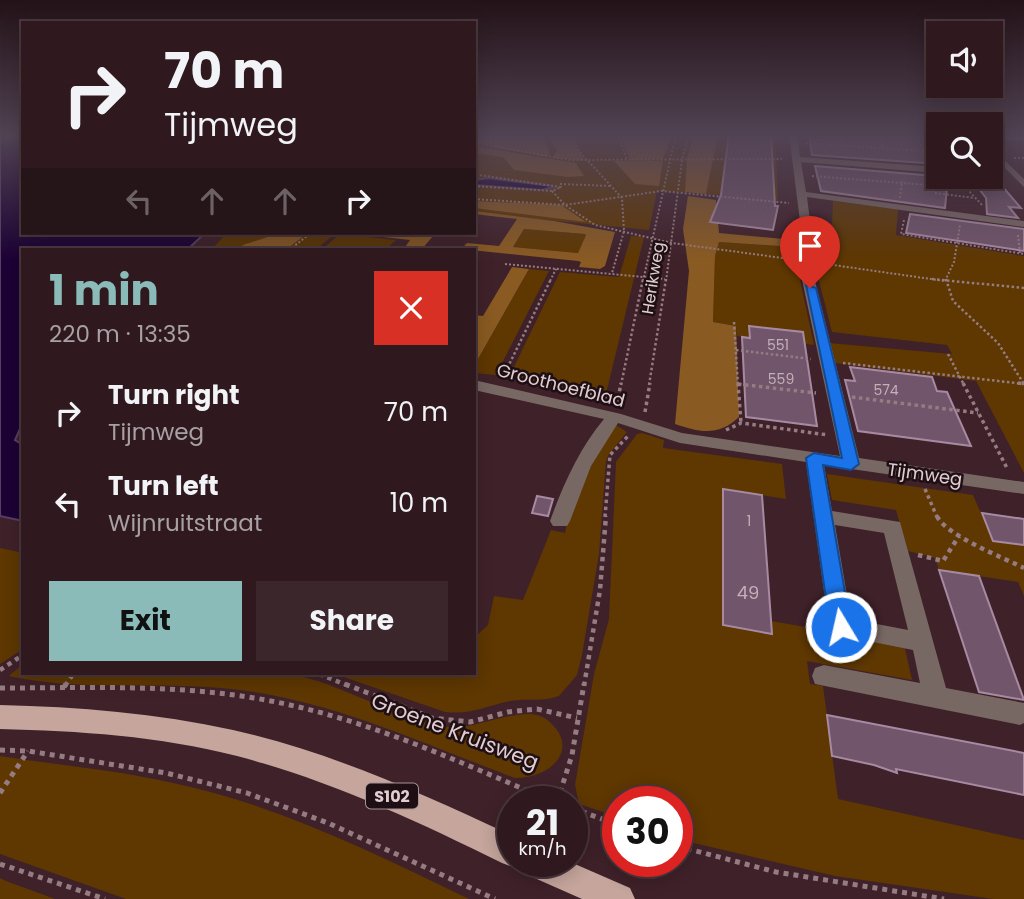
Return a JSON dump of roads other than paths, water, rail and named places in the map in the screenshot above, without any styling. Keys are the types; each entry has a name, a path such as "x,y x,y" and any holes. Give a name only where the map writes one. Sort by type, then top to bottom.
{"main road":[{"name":"S102","path":"10,717 123,725 210,738 266,751 357,781 497,845"},
{"path":"569,877 619,899"}],"street":[{"path":"799,176 803,199 804,261 851,464"},
{"path":"803,199 1021,224"},
{"name":"Groothoefblad","path":"476,385 617,408 638,424"},
{"path":"560,522 569,495 617,408"},
{"name":"Tijmweg","path":"638,424 701,441 1021,488"},
{"path":"814,458 841,627 923,642"},
{"path":"823,516 893,527 936,697"},
{"path":"824,676 1020,713"}]}
